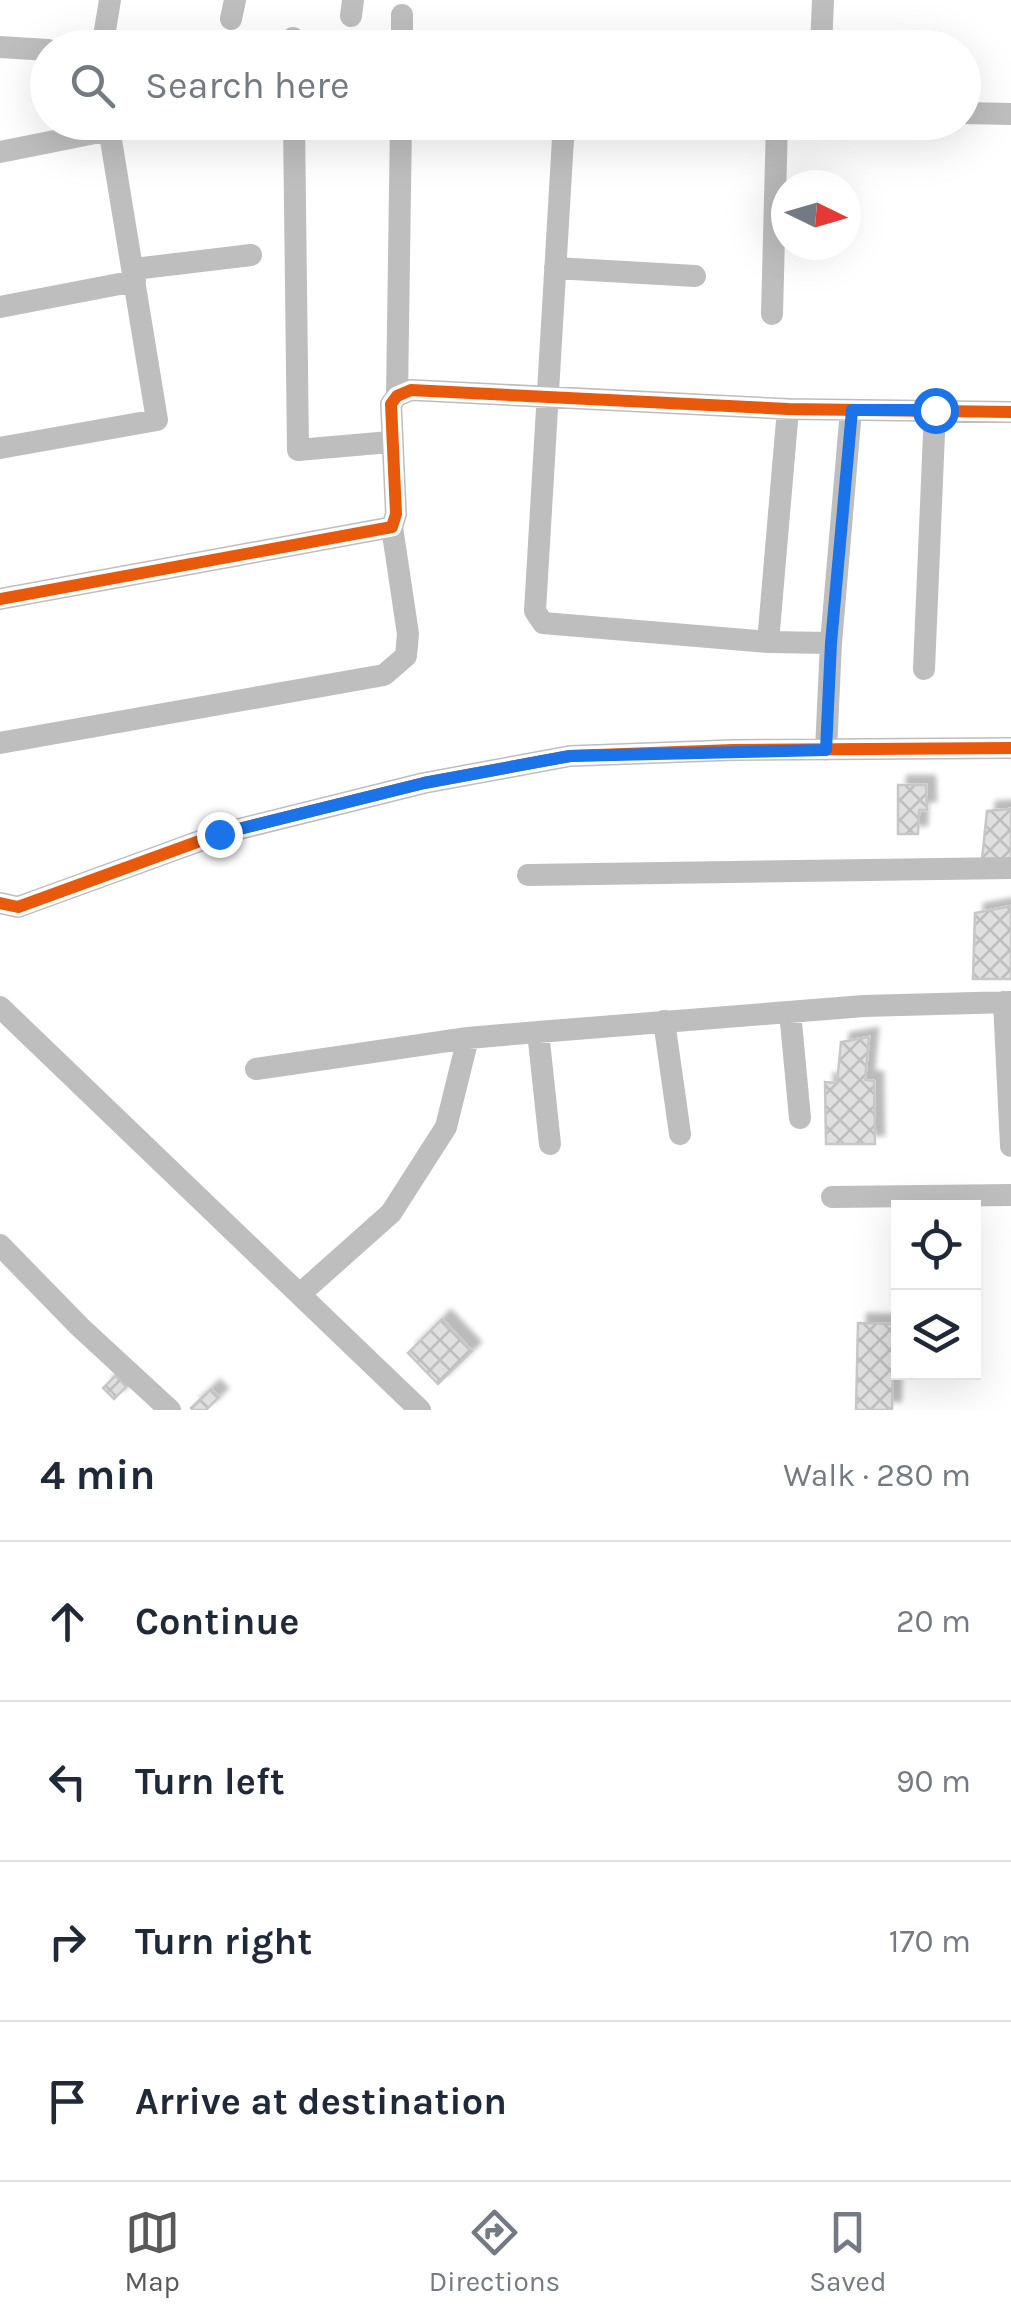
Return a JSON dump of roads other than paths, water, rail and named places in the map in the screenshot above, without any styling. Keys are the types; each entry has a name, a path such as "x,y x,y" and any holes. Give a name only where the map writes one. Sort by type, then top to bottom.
{"street":[{"path":"105,30 110,0"},
{"path":"822,30 823,0"},
{"path":"402,14 402,30"},
{"path":"0,47 30,49"},
{"path":"981,113 1011,114"},
{"path":"0,152 50,140"},
{"path":"0,448 157,420 111,140"},
{"path":"294,140 298,450 390,442"},
{"path":"397,396 400,140"},
{"path":"563,140 535,611 542,623 768,642 831,643"},
{"path":"772,314 776,140"},
{"path":"0,306 134,275 251,256"},
{"path":"555,268 696,276"},
{"path":"0,743 384,675 406,656 408,634 392,527 396,514 390,442 391,404 397,396 411,390 788,409 1011,412"},
{"path":"768,642 788,409"},
{"path":"826,750 831,643 852,410"},
{"path":"924,670 935,410"},
{"path":"0,599 392,527"},
{"path":"0,903 18,906 219,834 424,783 570,756 1011,748"},
{"path":"528,875 1011,868"},
{"path":"256,1069 468,1038 790,1012 1007,1002 1011,1146"},
{"path":"0,1007 420,1410"},
{"path":"790,1012 800,1118"},
{"path":"664,1022 680,1134"},
{"path":"538,1032 550,1144"},
{"path":"300,1294 391,1212 446,1127 468,1038"},
{"path":"832,1197 1011,1195"},
{"path":"0,1244 80,1327 170,1410"}]}
